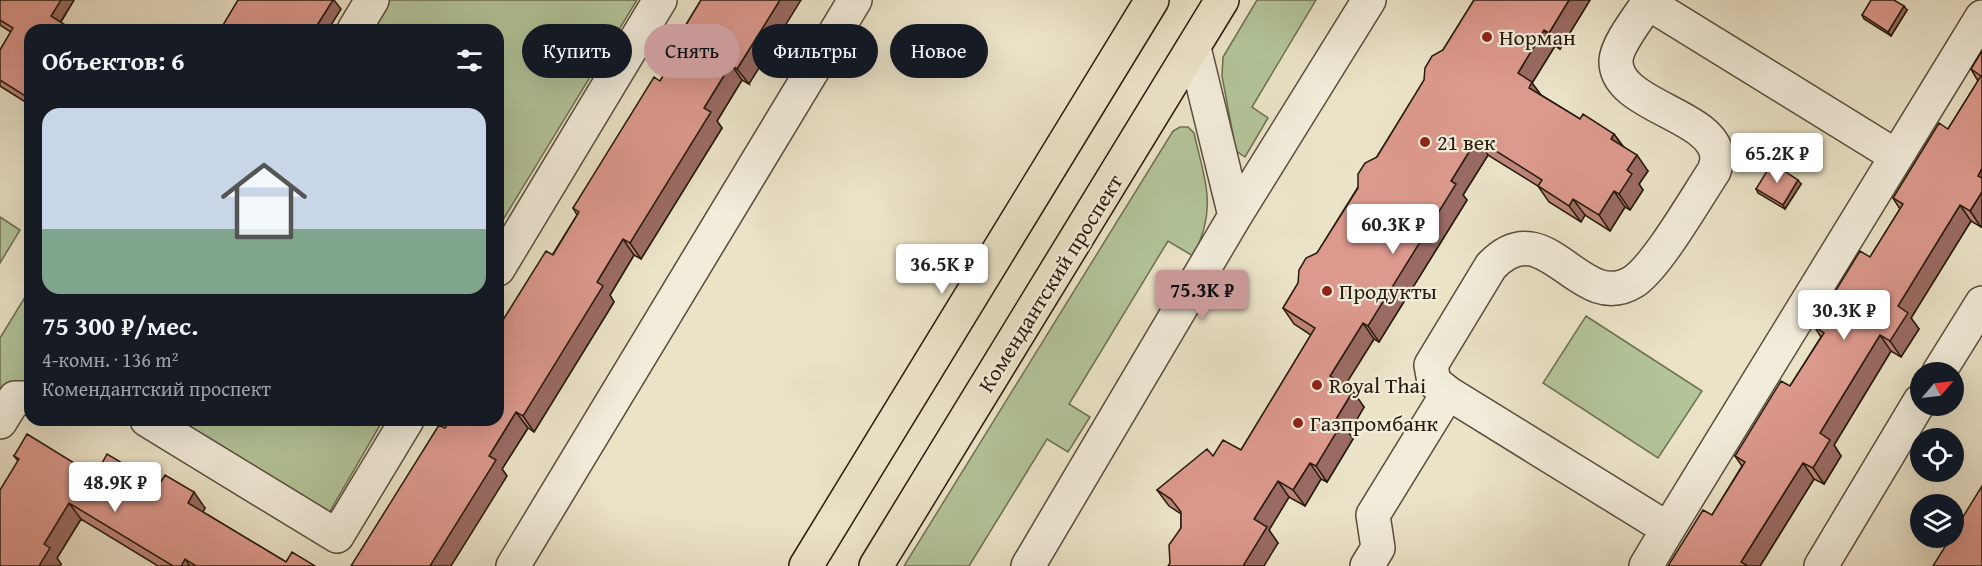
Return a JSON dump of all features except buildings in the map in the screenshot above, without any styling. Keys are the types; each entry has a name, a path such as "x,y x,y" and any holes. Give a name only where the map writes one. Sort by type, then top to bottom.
{"main road":[{"path":"806,566 1152,0"},
{"name":"Комендантский проспект","path":"876,566 1222,0"}],"street":[{"path":"358,24 372,0"},
{"path":"504,259 660,0"},
{"path":"513,566 855,0"},
{"path":"1028,566 1235,216 1369,0"},
{"path":"1668,529 1448,393 1434,382 1431,365 1491,266 1503,254 1522,247 1542,251 1600,289 1616,290 1646,273 1713,171 1717,158 1712,143 1699,131 1628,87 1618,74 1616,59 1621,47 1649,1 1896,156"},
{"path":"1646,566 1982,17"},
{"path":"1194,48 1235,216"},
{"path":"1944,362 1982,303"},
{"path":"1367,566 1378,548 1373,515 1448,393"},
{"path":"0,422 15,398 24,398"},
{"path":"1821,566 1911,416"},
{"path":"157,426 338,536 403,426"}],"green space":[{"path":"379,0 637,0 622,24 522,24 522,78 589,78 504,218 504,24 365,24"},
{"path":"1257,0 1316,0 1252,107 1268,118 1245,157 1236,151 1222,76 1223,57"},
{"path":"1180,127 1188,127 1194,133 1207,195 1205,224 1193,256 1168,241 1069,404 1090,417 1068,452 1047,439 969,566 904,566 1173,131"},
{"path":"0,217 20,230 0,263"},
{"path":"24,299 24,397 0,411 0,338"},
{"path":"1586,316 1702,391 1658,458 1543,383"},
{"path":"189,426 380,426 329,513"}],"place":[{"name":"Норман","path":"1487,37"},
{"name":"21 век","path":"1425,142"},
{"name":"Продукты","path":"1327,291"},
{"name":"Royal Thai","path":"1317,385"},
{"name":"Газпромбанк","path":"1298,423"}]}
